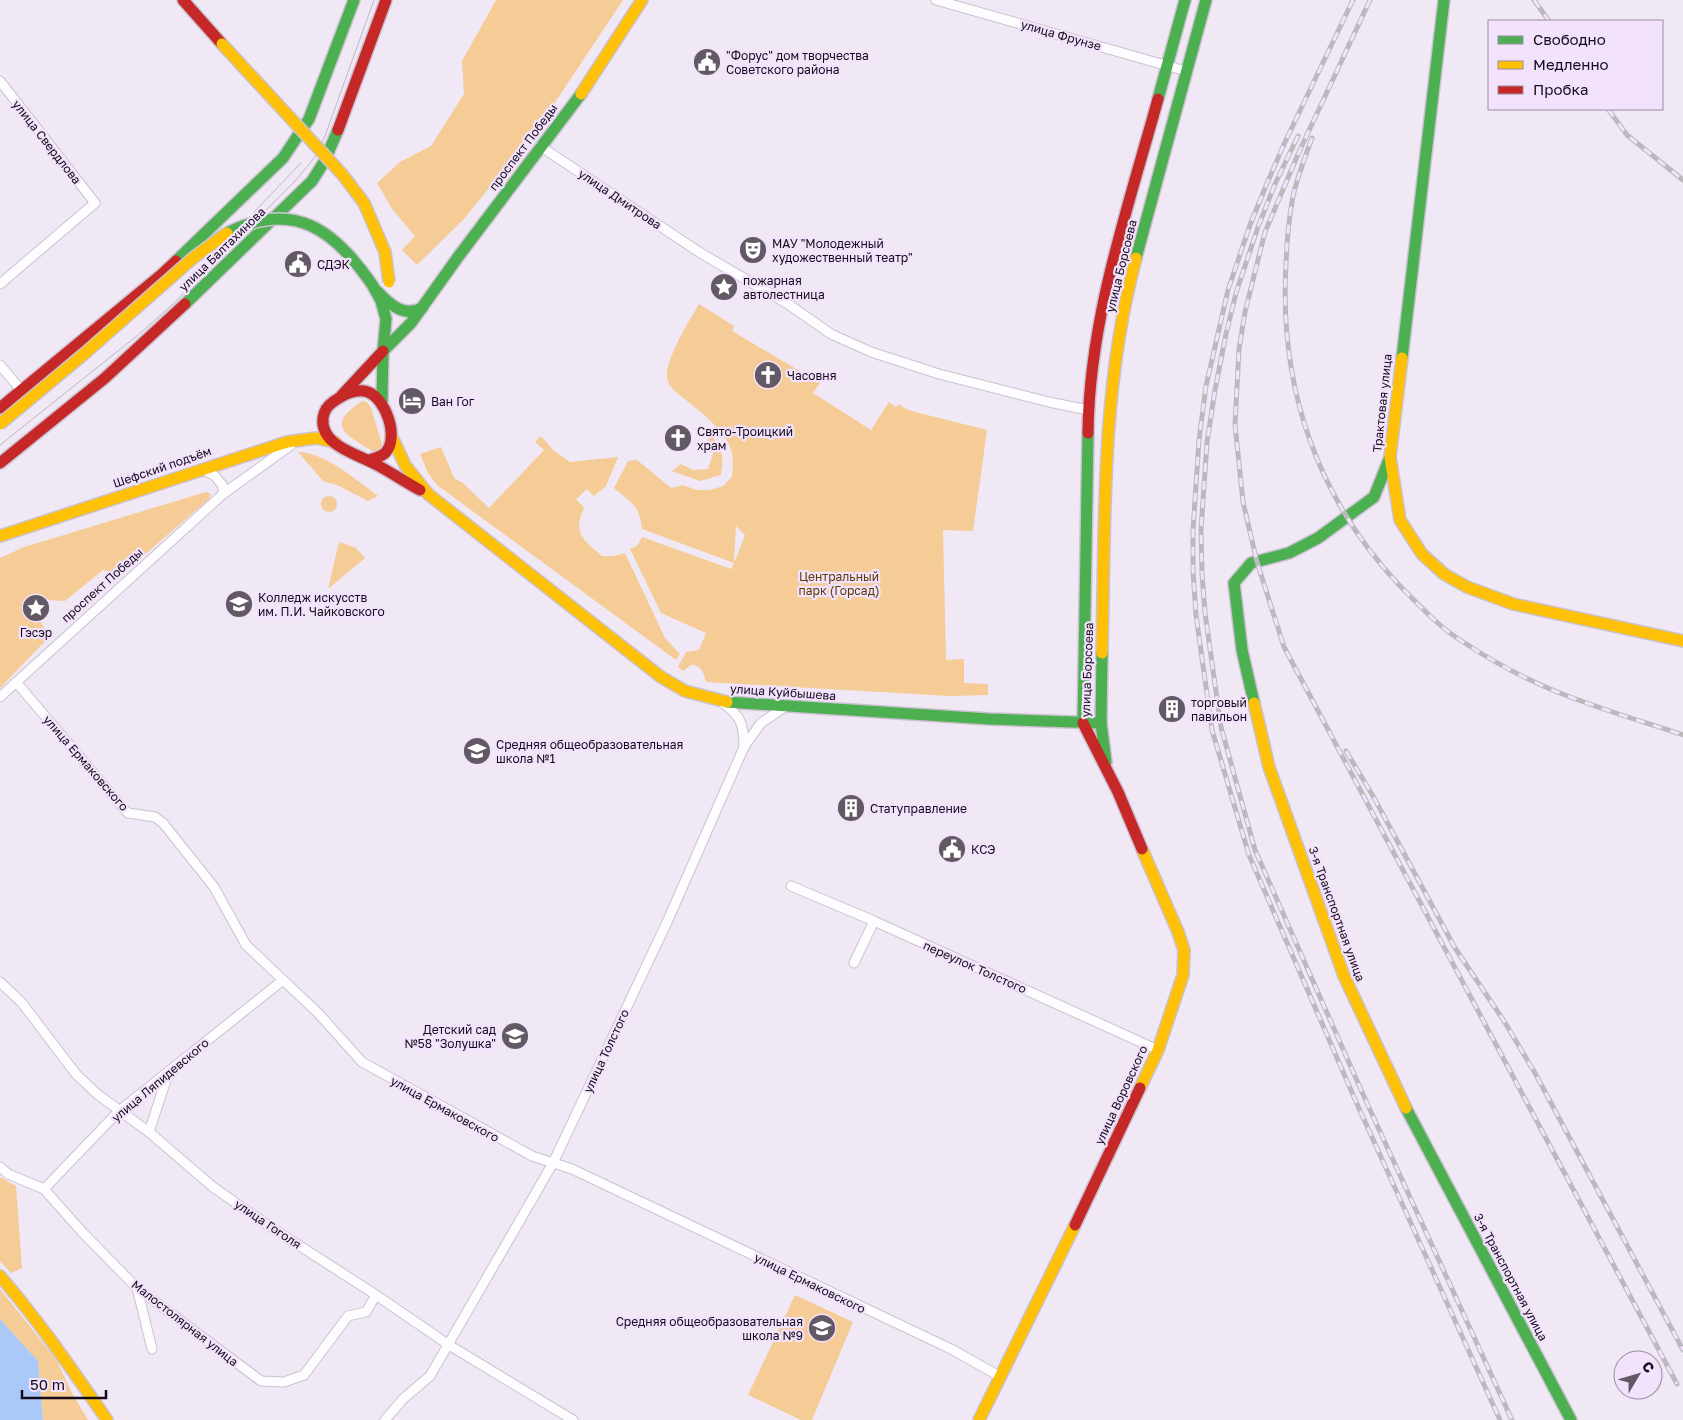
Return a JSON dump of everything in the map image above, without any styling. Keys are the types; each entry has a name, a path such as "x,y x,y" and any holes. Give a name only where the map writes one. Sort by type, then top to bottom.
{"main road":[{"path":"183,0 342,174 364,203 385,252 389,292 386,319"},
{"name":"улица Балтахинова","path":"0,408 161,275 283,158 309,119 354,0"},
{"name":"улица Балтахинова","path":"0,462 105,378 312,181 333,143 386,0"},
{"name":"проспект Победы","path":"383,351 411,323 540,146 586,87 642,0"},
{"name":"улица Борсоева","path":"1185,0 1110,274 1098,332 1088,410 1083,723 1101,723 1106,470 1112,381 1118,340 1130,281 1206,0"},
{"name":"Трактовая улица","path":"1444,0 1390,457 1400,520 1422,554 1444,574 1468,587 1513,604 1683,641"},
{"path":"0,424 204,250 234,230 259,220 285,219 298,221 325,232 346,249 373,286 389,292 400,310 412,313 422,308"},
{"name":"улица Куйбышева","path":"373,286 381,300 386,319 382,401 389,421 391,435 405,465 428,494"},
{"path":"335,442 324,429 323,416 327,407 383,351"},
{"path":"340,396 362,390 373,394 382,401"},
{"path":"369,460 380,457 386,452 390,444 391,435"},
{"name":"Шефский подъём","path":"0,536 202,468 299,439 316,438 335,442"},
{"name":"улица Куйбышева","path":"335,442 428,494 661,677 685,691 723,702 785,707 1083,723"},
{"name":"3-я Транспортная улица","path":"1390,457 1374,497 1318,538 1289,553 1252,563 1234,583 1242,650 1269,767 1344,976 1398,1094 1571,1420"},
{"path":"1083,723 1108,772"},
{"path":"1101,723 1108,772"},
{"name":"улица Воровского","path":"979,1420 1075,1226 1158,1050 1183,975 1184,950 1178,932 1108,772"},
{"path":"0,1276 56,1347 107,1420"}],"street":[{"name":"улица Фрунзе","path":"936,0 1186,71"},
{"name":"улица Свердлова","path":"0,81 95,203 0,284"},
{"name":"улица Дмитрова","path":"540,146 699,252 788,304 831,334 871,352 939,374 1088,410"},
{"path":"0,366 22,391"},
{"name":"проспект Победы","path":"0,697 223,494 299,439"},
{"path":"202,468 216,476 223,486 223,494"},
{"name":"улица Ермаковского","path":"16,682 124,810 128,813 160,820 211,882 246,945 318,1013 362,1062 532,1156 572,1169 951,1350 1001,1377"},
{"path":"723,702 740,719 744,730 744,747"},
{"name":"улица Толстого","path":"385,1420 403,1398 430,1376 553,1163 668,920 744,747 762,723 785,707"},
{"name":"переулок Толстого","path":"791,886 874,921 1158,1050"},
{"path":"854,964 874,921"},
{"name":"улица Ляпидевского","path":"44,1189 119,1110 283,980"},
{"name":"улица Гоголя","path":"0,982 22,1003 76,1074 97,1094 148,1132 213,1187 449,1345 573,1420"},
{"path":"148,1132 170,1070"},
{"name":"Малостолярная улица","path":"0,1167 8,1174 44,1189 83,1233 137,1288 261,1381 284,1382 304,1375 348,1316 366,1312 376,1295"},
{"path":"137,1288 152,1349"}],"green space":[{"path":"496,0 623,0 540,125 464,219 417,265 402,250 415,236 392,209 377,183 400,162 431,146 464,94 462,61"},
{"name":"Центральный парк (Горсад)","path":"699,304 734,326 732,331 820,383 813,393 871,430 889,402 896,407 899,404 915,412 987,430 973,531 943,530 946,660 964,659 964,683 988,684 988,695 950,696 706,682 700,668 695,665 691,665 683,671 678,667 686,652 699,650 706,633 661,613 630,549 637,546 642,537 731,569 734,563 642,529 636,509 614,488 628,461 637,460 671,488 683,485 696,490 710,490 723,486 732,477 732,454 722,433 711,421 674,390 669,384 667,377 667,370 679,340","holes":["736,526 745,535 735,561"]},
{"path":"362,401 367,402 371,408 381,441 382,445 377,452 372,451 353,439 343,429 343,418"},
{"path":"710,433 721,452 723,462 721,475 700,481 672,471 681,464 693,470 708,469 713,454 707,436"},
{"path":"541,436 554,451 570,462 618,457 606,486 594,496 587,489 576,499 584,508 579,524 580,530 585,541 602,556 614,556 625,553 665,638 680,654 676,660 437,485 428,473 420,454 441,447 454,478 463,483 489,508 544,450 535,442"},
{"path":"298,452 308,453 329,462 351,475 378,496 368,501 337,485 323,481"},
{"path":"206,492 211,494 209,499 121,575 103,570 65,601 48,600 48,606 44,610 39,605 33,605 33,611 50,636 0,688 0,558 24,547"},
{"path":"329,496 335,498 337,504 335,510 329,512 323,510 321,504 323,498"},
{"path":"340,542 356,548 365,558 328,589 338,546"},
{"path":"0,1177 16,1186 22,1268 11,1273 0,1261"},
{"path":"0,1289 56,1359 72,1393 88,1420 43,1420 38,1361 0,1319"},
{"path":"795,1295 853,1322 812,1420 801,1420 748,1395"}],"water":[{"path":"0,1319 38,1361 43,1420 0,1420"}],"tram line":[{"path":"0,445 138,335 173,304 296,180 315,157 325,136 374,0"},
{"path":"254,212 301,163"}],"railway":[{"path":"1353,0 1268,181 1250,225 1228,290 1206,386 1199,440 1193,530 1196,615 1212,730 1249,855 1357,1104 1500,1420"},
{"path":"1370,0 1299,152 1265,232 1245,312 1239,349 1235,425 1243,502 1257,562 1284,647 1677,1384"},
{"path":"1534,0 1548,20"},
{"path":"1609,110 1627,135 1683,180"},
{"path":"1298,136 1275,184 1258,227 1236,293 1215,390 1207,442 1201,530 1202,573 1205,613 1221,727 1255,850 1366,1101 1512,1420"},
{"path":"1312,138 1291,206 1286,264 1285,309 1289,353 1297,396 1309,437 1325,477 1346,515 1371,552 1400,586 1436,622 1460,640 1490,659 1537,683 1611,712 1683,735"},
{"path":"1346,751 1373,796 1455,948 1504,1021 1535,1073 1683,1350"}],"traffic: fast":[{"path":"176,261 283,158 309,119 354,0"},
{"path":"1158,99 1185,0"},
{"path":"1136,258 1206,0"},
{"path":"1402,358 1444,0"},
{"path":"383,351 411,323 458,257 581,94"},
{"path":"185,304 312,181 324,162 338,130"},
{"path":"227,233 251,223 273,219 293,220 311,226 328,236 344,249 373,286"},
{"path":"373,286 381,301 386,319 382,401"},
{"path":"377,291 397,308 409,311 422,308"},
{"path":"1083,723 1088,433"},
{"path":"1254,703 1242,650 1234,583 1251,563 1289,553 1318,538 1374,497 1390,457"},
{"path":"727,702 989,719 1101,723 1102,653"},
{"path":"1101,723 1106,762"},
{"path":"1406,1108 1571,1420"}],"traffic: slow":[{"path":"581,94 642,0"},
{"path":"222,44 342,174 364,203 385,252 389,282"},
{"path":"0,424 84,354 193,258 227,233"},
{"path":"1102,653 1105,504 1111,405 1116,356 1136,258"},
{"path":"1402,358 1390,457 1400,520 1422,554 1444,574 1467,587 1513,604 1683,641"},
{"path":"391,435 405,465 428,494 661,677 685,691 727,702"},
{"path":"0,536 287,442 316,438 335,442"},
{"path":"1254,703 1269,767 1344,976 1406,1108"},
{"path":"1140,1088 1158,1050 1183,975 1184,950 1142,849"},
{"path":"979,1420 1075,1225"},
{"path":"0,1276 42,1328 107,1420"}],"traffic: jam":[{"path":"183,0 222,44"},
{"path":"338,130 386,0"},
{"path":"1088,433 1090,390 1103,306 1112,264 1158,99"},
{"path":"0,408 176,261"},
{"path":"0,463 105,378 185,304"},
{"path":"342,395 383,351"},
{"path":"369,460 386,452 390,445 391,428 389,419 380,402 368,392 358,391 337,399 326,409 323,418 327,436 342,448 377,465 420,490"},
{"path":"1083,723 1118,792 1142,849"},
{"path":"1075,1225 1140,1088"}],"place":[{"name":"\"Форус\" дом творчества Советского района","path":"707,62"},
{"name":"МАУ \"Молодежный художественный театр\"","path":"753,250"},
{"name":"СДЭК","path":"298,264"},
{"name":"пожарная автолестница","path":"724,287"},
{"name":"Часовня","path":"768,375"},
{"name":"Ван Гог","path":"412,401"},
{"name":"Свято-Троицкий храм","path":"678,438"},
{"name":"Колледж искусств им. П.И. Чайковского","path":"239,604"},
{"name":"Гэсэр","path":"36,608"},
{"name":"торговый павильон","path":"1172,709"},
{"name":"Средняя общеобразовательная школа №1","path":"477,751"},
{"name":"Статуправление","path":"851,808"},
{"name":"КСЭ","path":"952,849"},
{"name":"Детский сад №58 \"Золушка\"","path":"515,1036"},
{"name":"Средняя общеобразовательная школа №9","path":"822,1328"}]}
